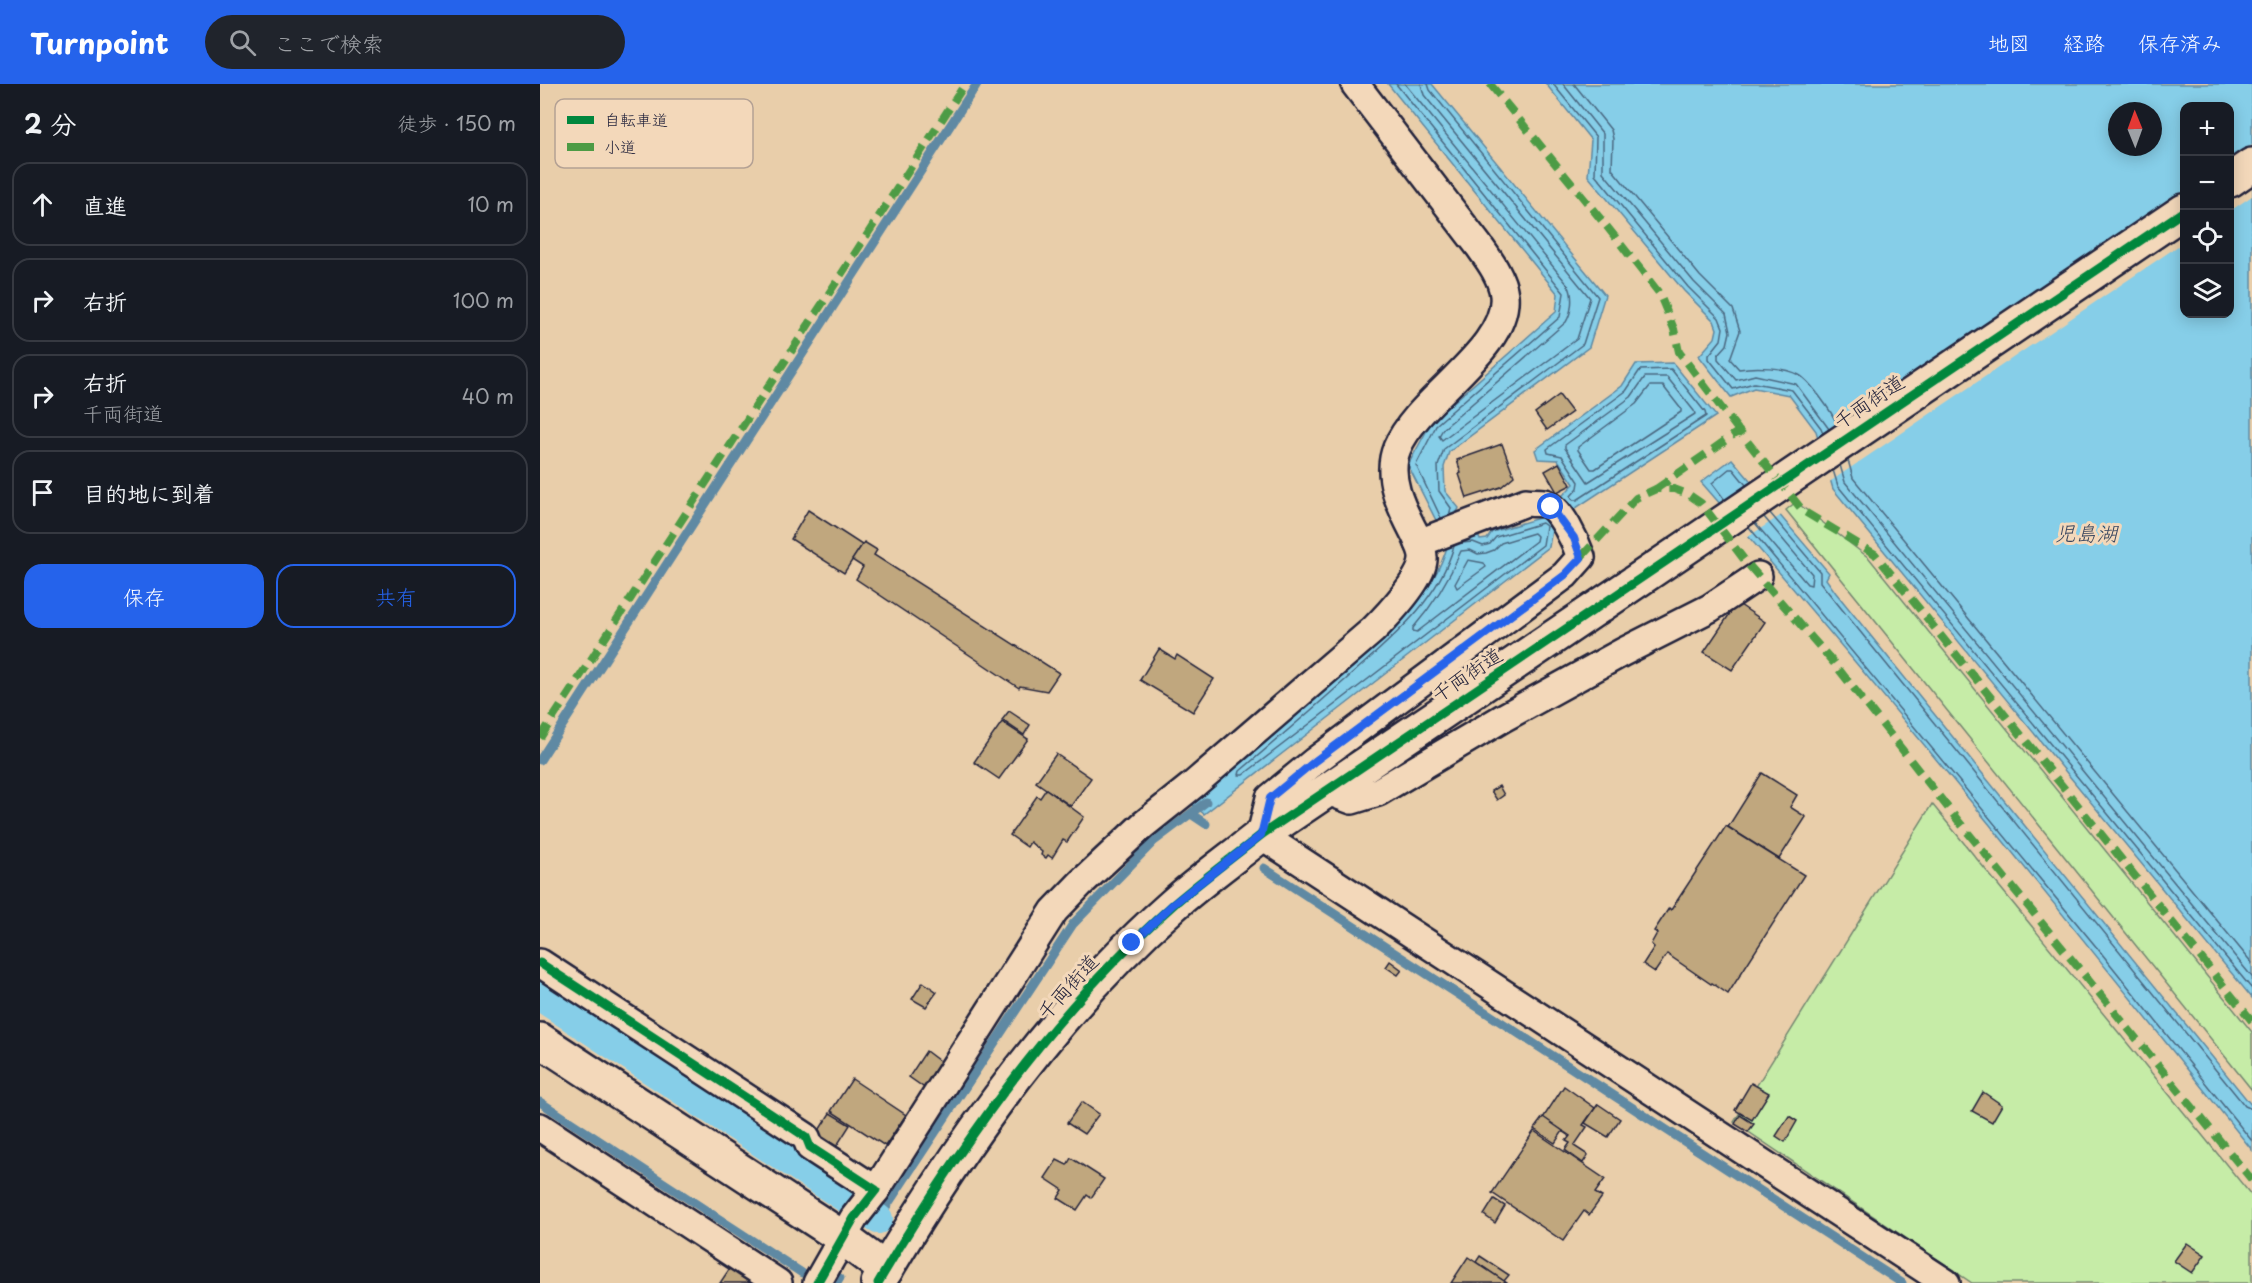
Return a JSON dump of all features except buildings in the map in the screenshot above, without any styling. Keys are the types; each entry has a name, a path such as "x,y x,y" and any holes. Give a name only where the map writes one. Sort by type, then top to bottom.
{"street":[{"path":"1355,84 1496,269 1504,294 1501,321 1486,344 1405,430 1396,451 1393,474 1400,505 1442,535"},
{"path":"2234,177 2252,165"},
{"name":"千両街道","path":"889,1279 946,1175 1005,1090 1101,975 1172,905 1261,835 2180,214"},
{"path":"817,1283 860,1212 1054,911 1143,825 1211,770 1391,612 1414,582 1423,560 1442,535 1526,502 1545,503 1556,513 1574,538 1581,558 1565,575 1315,761 1270,798 1261,835 1946,1283"},
{"path":"1328,791 1352,800 1378,792 1503,718 1710,608 1758,576"},
{"path":"540,963 806,1137 810,1147 860,1212 889,1279"},
{"path":"540,1040 860,1212"},
{"path":"540,1127 778,1283"}],"green space":[{"path":"1796,502 1869,558 2252,1032 2252,1090 1786,510"},
{"path":"1932,804 2252,1196 2252,1283 1972,1283 1734,1122"}],"water":[{"path":"1388,84 1432,84 1605,295 1589,347 1449,452 1444,467 1445,491 1459,508 1454,518 1478,535 1480,540 1487,539 1492,532 1546,516 1553,524 1549,547 1204,814 1191,803 1383,639 1429,586 1448,544 1408,465 1432,421 1556,312 1558,294"},
{"name":"児島湖","path":"1546,84 2252,84 2252,998 1833,489 1816,431 1789,395 1754,388 1731,397 1699,356 1715,338 1717,329 1714,321 1684,291 1588,176 1591,140"},
{"path":"1673,363 1716,416 1573,510 1562,496 1574,484 1558,460 1538,459 1535,450 1622,386 1636,364"},
{"path":"1732,459 1829,573 1826,579 1836,593 2252,1106 2252,1150 1911,729 1701,482"}],"pier":[{"path":"2252,145 2252,196 2234,208 2234,157"},
{"path":"2180,194 2180,245 1828,483 1815,440"},
{"path":"1755,481 1783,514 1746,538 1718,506"}],"waterway":[{"path":"540,760 977,84"},
{"path":"878,1219 1073,924 1153,842 1206,802"},
{"path":"1191,814 1206,824"},
{"path":"1264,868 1902,1283"},
{"path":"540,996 878,1219"},
{"path":"540,1102 802,1273"},
{"path":"837,1283 840,1278"}],"marked path":[{"path":"540,738 965,84"},
{"path":"1490,84 1659,293 1674,329 1679,352 1739,431"},
{"path":"1656,489 1739,431 1803,511 1875,554 2252,1021"},
{"path":"1581,557 1636,498 1656,489 1674,489 1688,494 1701,503 1746,562 1833,662 1960,823 2252,1180"}],"cycle path":[{"path":"878,1283 908,1232 1010,1083 1087,990 1172,906 1261,835 2180,214"},
{"path":"540,963 806,1137 810,1147 876,1190 854,1218 817,1283"}],"route":[{"path":"1132,943 1172,905 1261,835 1270,798 1315,761 1565,575 1581,558 1574,538 1551,507"}]}
